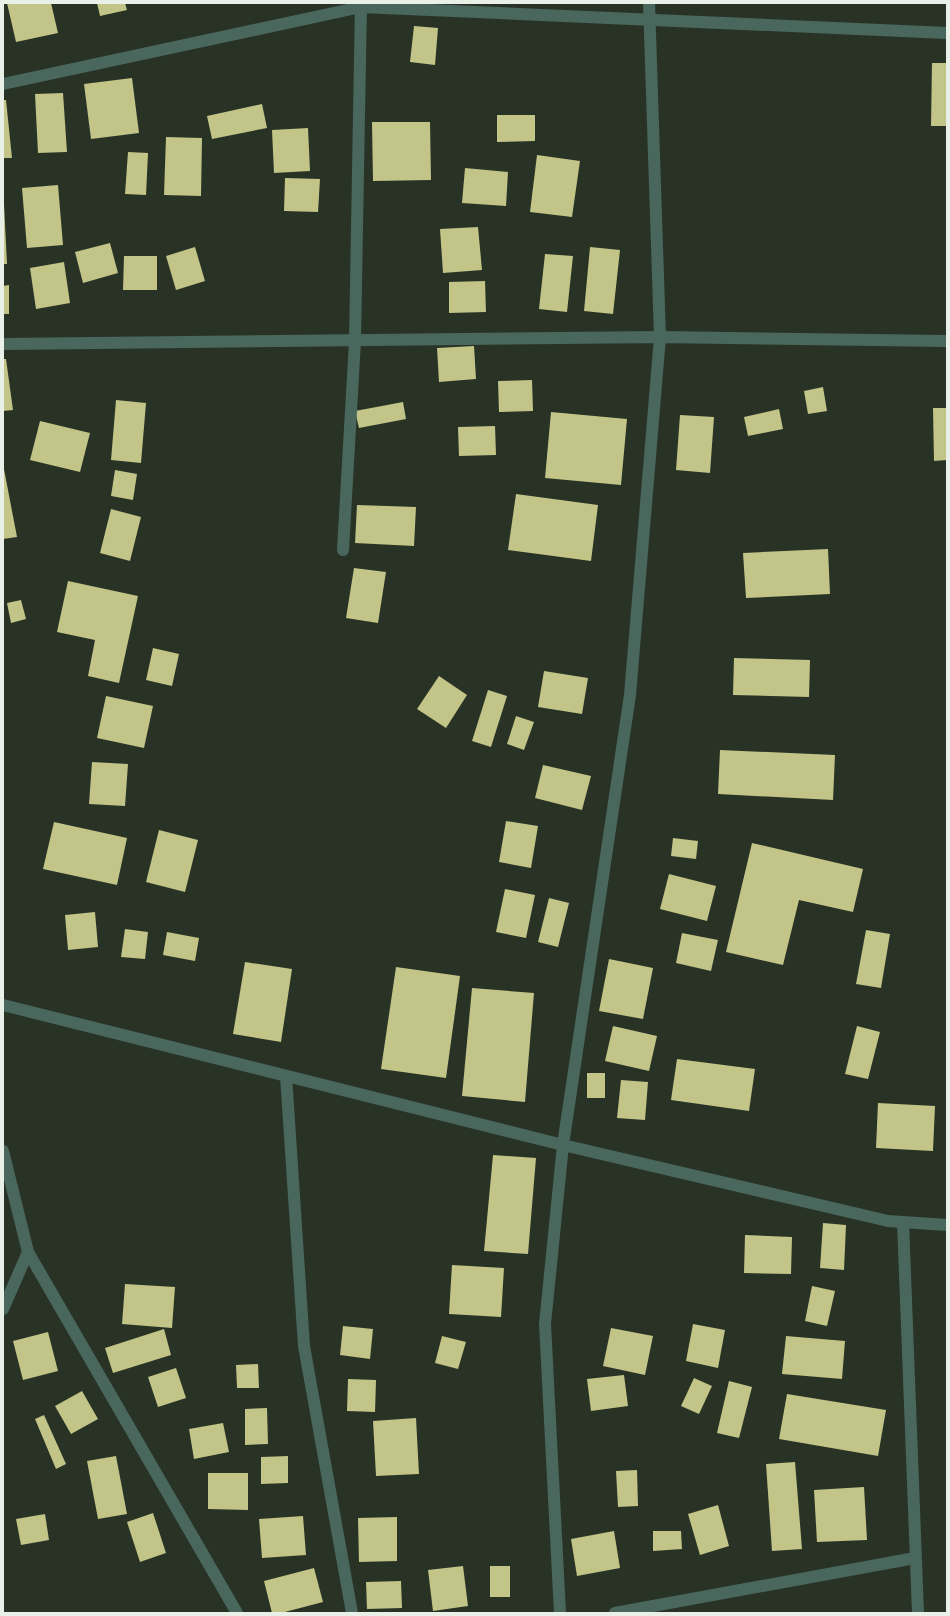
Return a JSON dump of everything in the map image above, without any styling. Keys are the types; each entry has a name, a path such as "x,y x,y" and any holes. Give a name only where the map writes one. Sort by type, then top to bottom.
{"street":[{"path":"560,1613 545,1324 563,1145 630,695 660,337 649,3"},
{"path":"342,550 355,340 361,5"},
{"path":"3,84 361,5 649,20 947,33"},
{"path":"3,344 660,337 947,341"},
{"path":"3,1006 563,1145 888,1221 947,1225"},
{"path":"286,1076 304,1346 352,1613"},
{"path":"3,1151 28,1252 237,1613"},
{"path":"903,1222 918,1613"},
{"path":"3,1308 28,1252"},
{"path":"615,1613 915,1558"}],"building":[{"path":"7,3 51,3 58,33 16,42"},
{"path":"97,3 125,3 127,10 100,16"},
{"path":"414,26 438,28 435,65 410,62"},
{"path":"932,63 947,63 947,126 931,126"},
{"path":"132,78 139,133 91,139 84,84"},
{"path":"63,93 67,152 38,153 35,94"},
{"path":"3,100 6,100 12,158 3,158"},
{"path":"262,104 267,128 212,139 207,116"},
{"path":"497,115 535,115 535,141 497,142"},
{"path":"372,122 430,122 431,180 373,181"},
{"path":"308,128 310,171 274,173 272,130"},
{"path":"166,137 202,138 201,196 164,195"},
{"path":"128,152 148,153 146,195 125,194"},
{"path":"537,155 580,161 572,217 530,212"},
{"path":"465,168 508,172 506,206 462,203"},
{"path":"285,178 320,179 318,212 284,211"},
{"path":"58,185 63,245 27,248 22,188"},
{"path":"4,204 7,264 3,264"},
{"path":"478,227 482,270 443,273 440,229"},
{"path":"110,243 118,273 83,283 75,252"},
{"path":"195,247 205,281 176,290 166,256"},
{"path":"590,247 620,250 613,314 584,311"},
{"path":"545,254 573,256 567,312 539,309"},
{"path":"124,256 157,256 157,290 123,290"},
{"path":"64,262 70,303 36,309 30,268"},
{"path":"485,281 486,312 449,313 449,282"},
{"path":"9,285 9,314 3,314 3,286"},
{"path":"474,346 476,379 439,382 437,348"},
{"path":"3,359 6,359 13,410 3,411"},
{"path":"532,380 533,411 499,412 498,381"},
{"path":"823,387 827,411 808,414 804,391"},
{"path":"116,400 146,403 141,463 111,460"},
{"path":"403,402 406,419 359,428 355,411"},
{"path":"933,408 947,408 947,460 934,461"},
{"path":"779,409 783,429 748,436 744,417"},
{"path":"551,412 627,419 621,485 545,478"},
{"path":"680,415 714,417 710,473 676,470"},
{"path":"40,421 90,433 80,472 30,460"},
{"path":"495,426 496,455 459,456 458,427"},
{"path":"3,464 17,537 3,539"},
{"path":"115,470 137,474 133,500 111,496"},
{"path":"516,494 598,505 591,561 508,550"},
{"path":"357,505 416,507 414,546 355,543"},
{"path":"111,509 141,517 130,561 100,553"},
{"path":"828,549 830,594 746,598 743,553"},
{"path":"354,568 386,572 378,623 346,618"},
{"path":"68,581 138,596 119,683 88,676 95,640 57,632"},
{"path":"21,600 26,619 11,623 7,603"},
{"path":"153,648 179,654 172,686 146,680"},
{"path":"734,658 810,660 809,697 733,695"},
{"path":"544,671 588,678 582,714 538,707"},
{"path":"439,676 467,695 446,728 417,709"},
{"path":"488,690 507,696 491,747 472,741"},
{"path":"106,696 153,706 144,748 97,738"},
{"path":"516,716 534,722 524,750 507,744"},
{"path":"720,750 835,755 833,800 718,794"},
{"path":"92,762 128,764 125,806 89,804"},
{"path":"543,765 591,776 582,810 535,798"},
{"path":"506,821 538,826 531,868 499,862"},
{"path":"54,822 127,838 117,885 43,869"},
{"path":"159,830 198,840 185,892 146,882"},
{"path":"673,838 698,841 696,859 671,856"},
{"path":"752,843 863,869 853,912 799,900 783,965 726,952"},
{"path":"669,874 716,886 707,921 660,909"},
{"path":"505,889 535,895 526,938 496,932"},
{"path":"549,898 569,903 558,947 538,942"},
{"path":"95,912 98,947 68,950 65,915"},
{"path":"125,929 148,932 145,959 121,957"},
{"path":"866,930 890,934 881,988 856,984"},
{"path":"167,932 199,938 195,961 163,955"},
{"path":"682,933 718,940 711,971 676,963"},
{"path":"609,959 653,968 643,1019 599,1011"},
{"path":"245,962 292,969 281,1042 233,1034"},
{"path":"396,967 460,976 446,1078 381,1069"},
{"path":"472,988 534,993 525,1102 462,1096"},
{"path":"613,1026 657,1036 649,1071 605,1061"},
{"path":"857,1026 880,1032 868,1079 845,1074"},
{"path":"677,1059 755,1069 749,1111 671,1100"},
{"path":"587,1073 605,1073 605,1098 587,1098"},
{"path":"621,1080 648,1082 645,1120 617,1118"},
{"path":"878,1103 935,1106 933,1151 876,1148"},
{"path":"493,1155 536,1158 528,1254 484,1251"},
{"path":"823,1223 846,1225 844,1270 820,1268"},
{"path":"745,1235 792,1237 791,1274 744,1273"},
{"path":"452,1265 504,1268 501,1317 449,1314"},
{"path":"125,1284 175,1287 172,1328 122,1324"},
{"path":"812,1286 835,1291 827,1326 805,1321"},
{"path":"693,1324 725,1330 718,1368 686,1361"},
{"path":"343,1326 373,1329 370,1359 340,1355"},
{"path":"611,1328 653,1336 645,1375 603,1366"},
{"path":"164,1329 171,1355 113,1373 105,1348"},
{"path":"48,1332 58,1371 23,1380 13,1341"},
{"path":"442,1336 466,1342 458,1369 435,1363"},
{"path":"786,1336 845,1341 842,1379 782,1374"},
{"path":"258,1364 259,1388 237,1388 236,1365"},
{"path":"176,1368 186,1398 158,1407 148,1377"},
{"path":"624,1375 628,1406 591,1411 587,1379"},
{"path":"694,1378 712,1386 699,1414 681,1406"},
{"path":"348,1379 376,1380 375,1412 347,1411"},
{"path":"729,1381 752,1387 739,1438 717,1433"},
{"path":"82,1391 98,1419 71,1434 55,1406"},
{"path":"787,1394 886,1410 878,1456 779,1439"},
{"path":"267,1408 268,1444 245,1445 245,1409"},
{"path":"44,1415 66,1464 56,1469 35,1419"},
{"path":"416,1418 419,1474 376,1476 373,1421"},
{"path":"223,1423 229,1452 194,1459 189,1429"},
{"path":"116,1456 127,1514 98,1519 87,1461"},
{"path":"288,1456 288,1483 261,1484 261,1457"},
{"path":"795,1462 802,1549 772,1551 766,1464"},
{"path":"637,1470 638,1506 618,1507 616,1471"},
{"path":"208,1473 248,1473 248,1510 208,1509"},
{"path":"864,1487 867,1540 817,1542 814,1490"},
{"path":"718,1505 729,1546 700,1555 688,1514"},
{"path":"153,1513 166,1553 140,1562 127,1522"},
{"path":"45,1514 49,1540 21,1545 16,1519"},
{"path":"303,1516 306,1555 262,1558 259,1519"},
{"path":"397,1517 397,1561 359,1562 358,1518"},
{"path":"614,1531 620,1568 577,1576 571,1539"},
{"path":"653,1531 681,1531 682,1549 653,1551"},
{"path":"463,1566 468,1606 433,1611 428,1570"},
{"path":"490,1566 510,1566 510,1597 490,1597"},
{"path":"314,1568 323,1602 281,1613 272,1613 264,1581"},
{"path":"401,1581 402,1608 367,1609 366,1582"}]}
